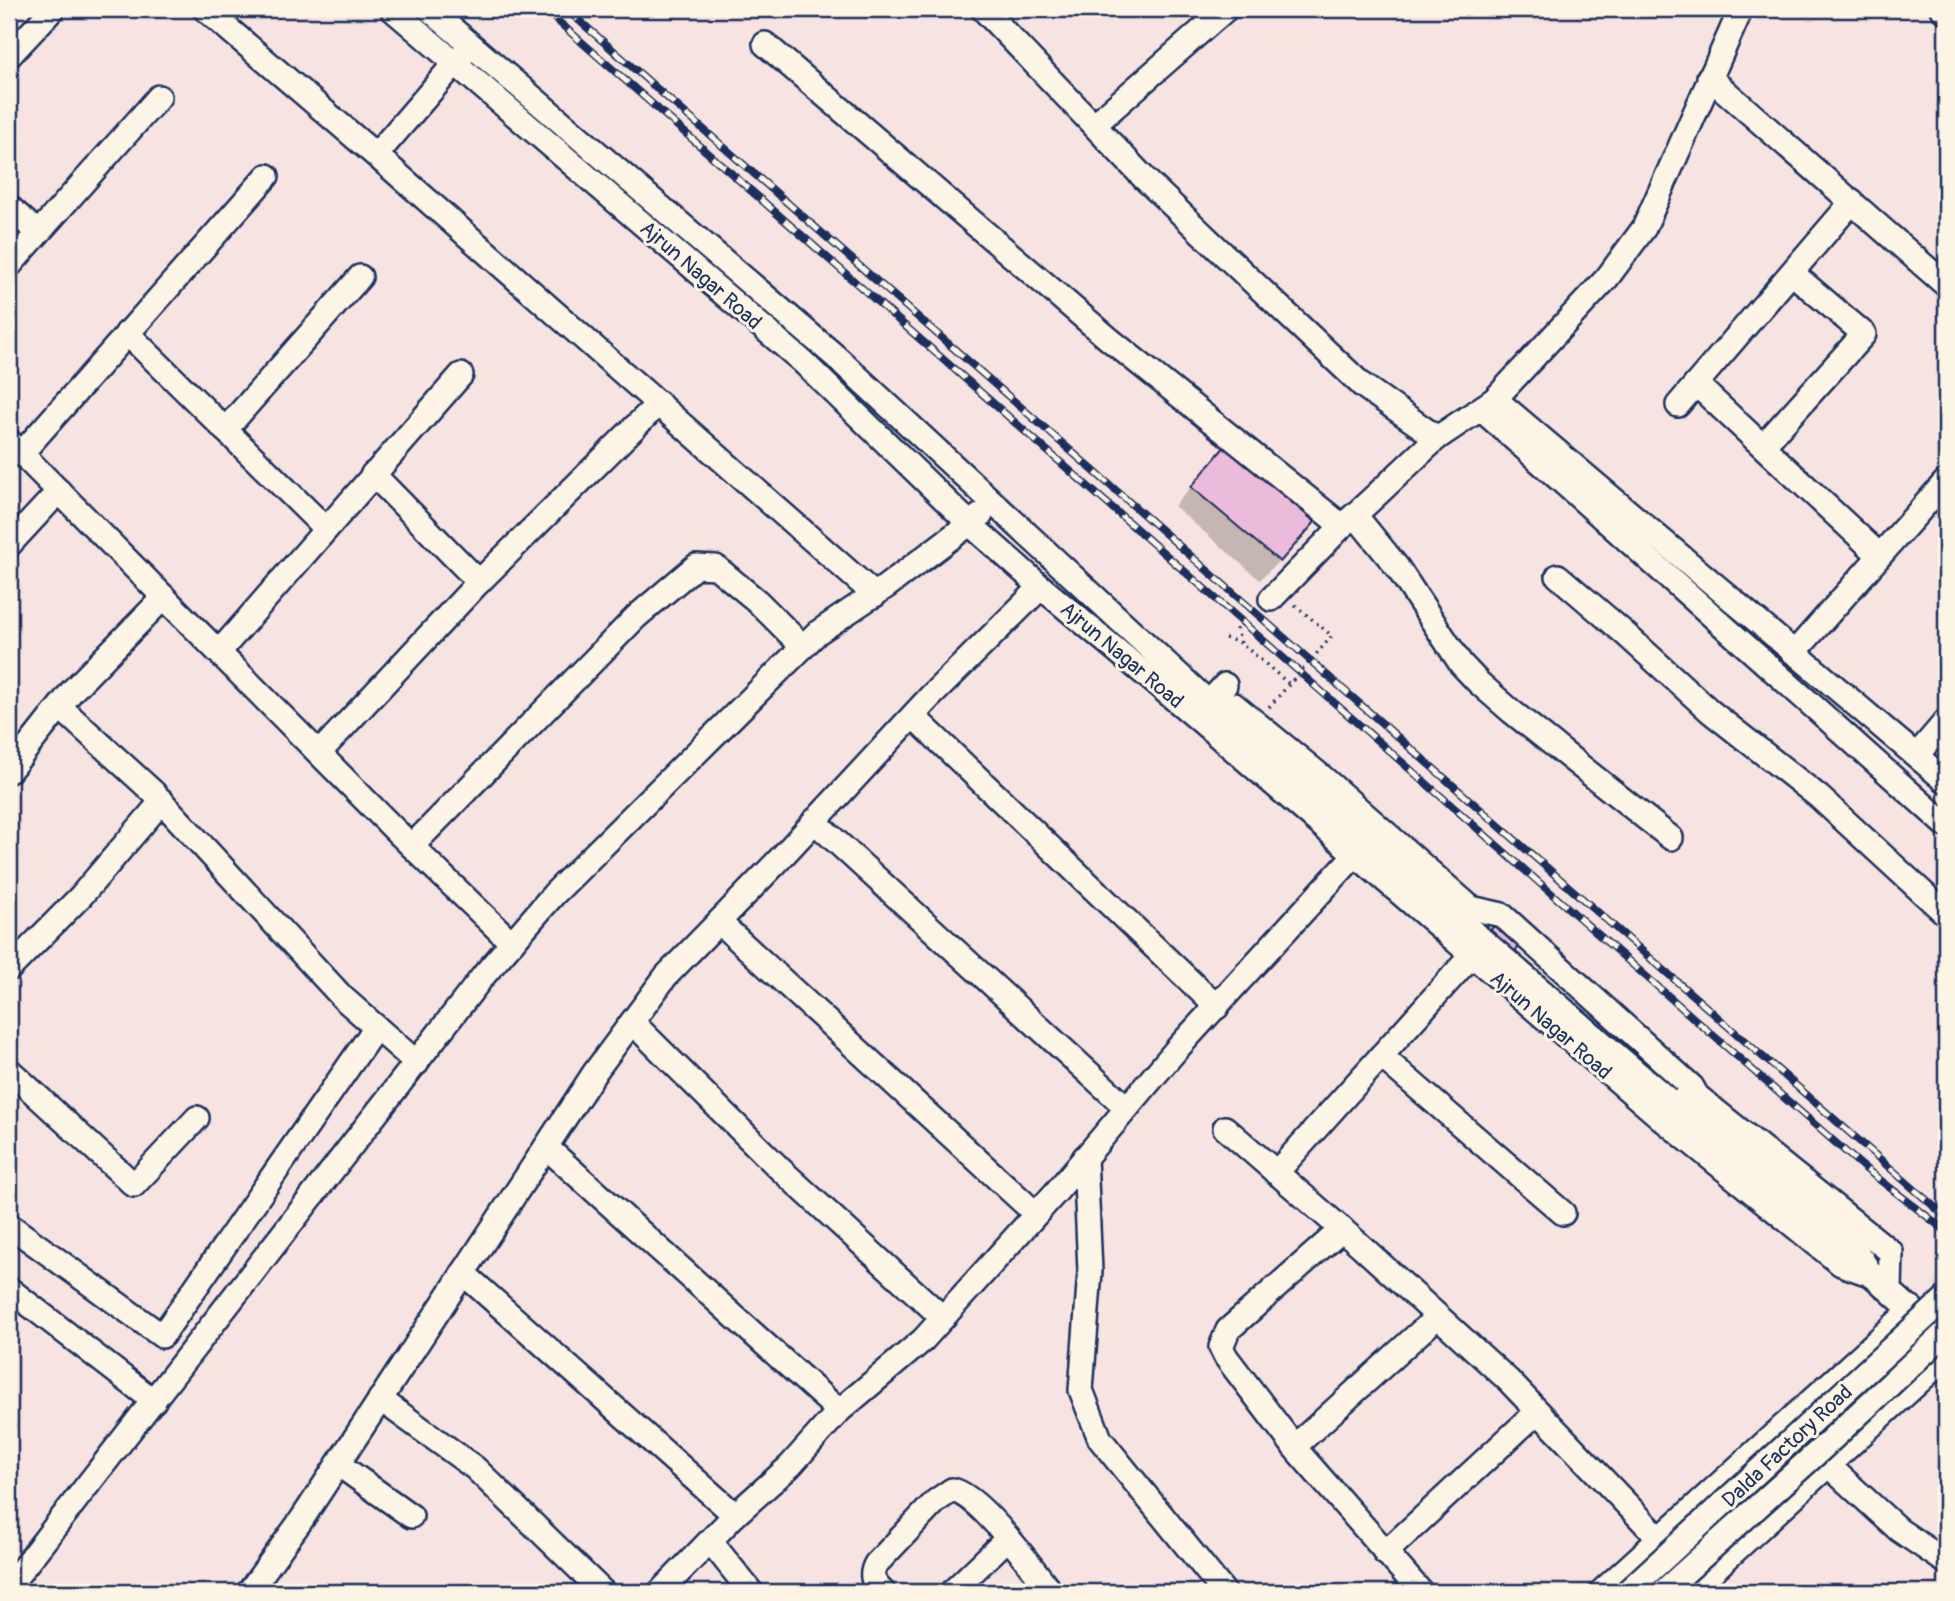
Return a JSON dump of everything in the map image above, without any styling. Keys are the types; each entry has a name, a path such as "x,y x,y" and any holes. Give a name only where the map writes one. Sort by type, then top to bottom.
{"street":[{"path":"9,56 52,9"},
{"path":"205,9 659,402 874,595"},
{"name":"Ajrun Nagar Road","path":"392,9 803,362 970,524 1041,587 1196,717 1853,1247 1872,1275 1946,1341"},
{"name":"Ajrun Nagar Road","path":"429,9 835,356 1208,702 1471,956 1661,1118 1841,1264 1872,1275"},
{"path":"983,9 1145,179 1362,385 1437,439"},
{"path":"1274,595 1437,439 1489,405 1607,278 1644,228 1741,9"},
{"path":"1094,125 1214,12"},
{"path":"765,44 1109,339 1349,521 1397,567 1461,664 1479,683 1671,838"},
{"path":"376,155 470,45"},
{"path":"1709,77 1946,285"},
{"path":"9,266 159,97"},
{"path":"267,176 127,333 15,447 512,943"},
{"path":"1678,405 1852,202"},
{"path":"9,207 38,233"},
{"path":"1763,446 1864,334 1792,273"},
{"path":"225,430 360,277"},
{"path":"127,333 326,528"},
{"path":"219,652 461,375"},
{"path":"1696,384 1879,555"},
{"path":"319,753 479,582 659,402"},
{"path":"1489,405 1794,653 1946,781"},
{"path":"1489,405 1946,825"},
{"path":"373,474 479,582"},
{"path":"1794,653 1946,481"},
{"path":"9,545 59,491"},
{"path":"9,1586 484,975 554,894 817,633 874,595 994,503"},
{"path":"412,846 636,617 696,566 716,567 757,601 803,647"},
{"path":"1558,576 1711,712 1819,797 1946,914"},
{"path":"249,1592 338,1464 595,1072 666,976 913,716 1041,587"},
{"path":"9,771 72,691 164,597"},
{"path":"1196,717 1222,688 1471,908 1502,915 1692,1087 1697,1096 1891,1252 1890,1290"},
{"path":"60,707 162,801 342,998 417,1063"},
{"path":"913,716 1217,1007"},
{"path":"1917,755 1946,721"},
{"path":"9,969 81,896 162,801"},
{"path":"814,821 1127,1108"},
{"path":"660,1592 735,1515 790,1466 839,1411 923,1340 1361,848"},
{"path":"719,922 1036,1214"},
{"path":"1276,1172 1471,956"},
{"path":"632,1022 779,1168 943,1318"},
{"path":"9,1225 162,1336 376,1027"},
{"path":"1381,1056 1563,1213"},
{"path":"9,1070 134,1185 197,1118"},
{"path":"1673,1104 1697,1096"},
{"path":"1225,1128 1342,1229 1508,1380 1659,1538"},
{"path":"546,1147 839,1411"},
{"path":"1085,1157 1090,1270 1081,1390 1100,1439 1223,1592"},
{"path":"1342,1229 1227,1329 1221,1347 1294,1447 1421,1592"},
{"path":"463,1273 735,1515"},
{"path":"202,1278 233,1300"},
{"path":"9,1289 154,1401"},
{"name":"Dalda Factory Road","path":"1627,1592 1946,1298"},
{"path":"1601,1592 1912,1310"},
{"path":"1294,1447 1438,1316"},
{"name":"Dalda Factory Road","path":"1663,1592 1946,1332"},
{"path":"1690,1592 1946,1357"},
{"path":"380,1399 475,1468 603,1592"},
{"path":"1385,1553 1537,1412"},
{"path":"338,1464 411,1516"},
{"path":"1829,1466 1899,1530 1946,1562"},
{"path":"883,1592 872,1578 876,1564 936,1501 952,1490 964,1494 1008,1538 1051,1592"},
{"path":"952,1592 1008,1538"},
{"path":"711,1542 751,1592"}],"path":[{"path":"1271,704 1332,636 1274,595"},
{"path":"1236,628 1241,643"},
{"path":"1225,638 1241,643 1289,684"}],"building":[{"path":"1225,446 1315,522 1280,562 1191,487"},
{"path":"1494,926 1519,947 1511,956 1486,935"}],"railway":[{"path":"544,9 1862,1166 1946,1231"},
{"path":"566,9 1946,1217"}]}
